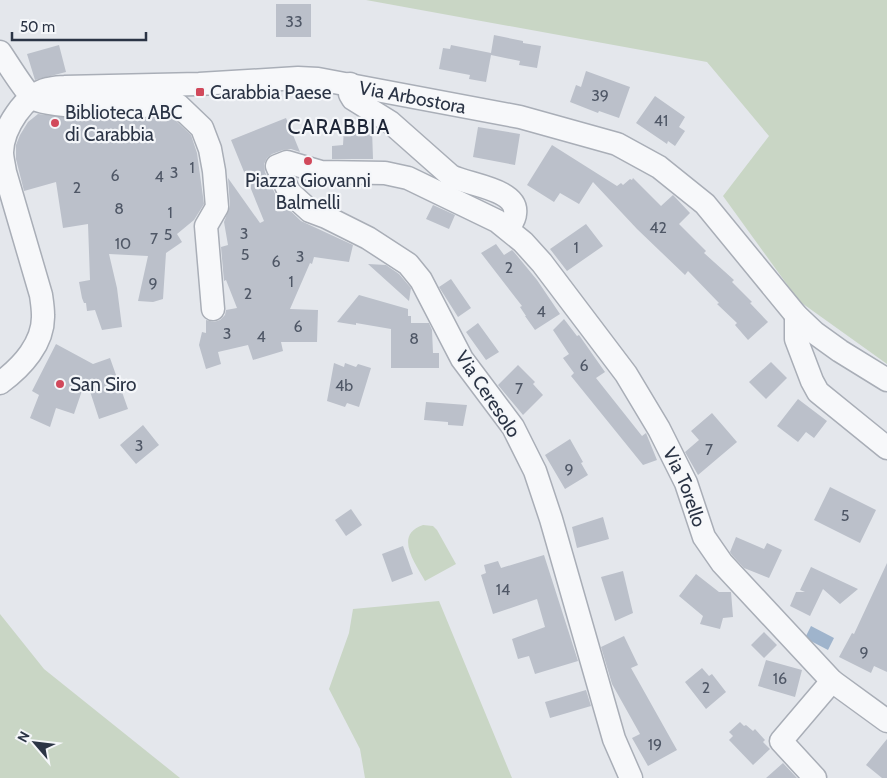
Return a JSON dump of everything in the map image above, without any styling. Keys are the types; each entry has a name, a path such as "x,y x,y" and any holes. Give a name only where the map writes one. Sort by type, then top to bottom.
{"street":[{"path":"0,52 32,98 41,103 71,106 178,105 202,128 210,150 214,171 217,207 206,226 213,309"},
{"name":"Via Arbostora","path":"0,383 17,369 32,352 40,335 44,316 41,295 5,172 2,152 6,136 21,107 47,89 64,87 199,84 298,78 350,84 520,117 617,144 659,167 705,204 796,315 815,333 840,351 887,380"},
{"path":"350,84 350,94 353,99 390,122 451,176 460,181 502,193 511,198 515,207 515,216 508,229"},
{"name":"Via Torello","path":"277,166 287,162 329,173 385,173 408,178 497,221 508,229 542,263 626,374 659,429 686,484 704,536 722,563 832,681 887,721"},
{"name":"Via Ceresolo","path":"277,166 289,192 310,211 368,238 408,264 421,280 462,359 513,427 537,479 551,519 614,739 631,778"},
{"path":"796,315 796,339 818,392 887,448"},
{"path":"815,778 781,741 832,681"}],"green space":[{"path":"366,0 887,0 887,364 799,301 723,196 769,136 707,62"},
{"path":"423,525 433,526 437,530 456,564 425,581 409,550 408,543 409,536 414,530"},
{"path":"439,601 512,778 365,778 360,749 329,689 349,633 353,609"},
{"path":"0,614 44,669 180,778 0,778"}],"water":[{"path":"811,626 834,638 828,650 805,638"}],"building":[{"path":"276,4 311,4 311,37 276,37"},
{"path":"494,35 541,46 537,68 519,65 520,61 491,55 486,82 469,79 470,75 439,69 443,48 450,49 451,45 491,53"},
{"path":"59,45 66,72 35,80 27,54"},
{"path":"586,71 630,87 619,118 599,111 598,113 570,102 576,85 581,87"},
{"path":"655,96 685,117 679,127 685,131 675,146 668,141 667,144 636,123"},
{"path":"38,114 79,119 173,118 191,135 197,153 204,204 194,220 177,234 182,242 166,253 163,299 153,302 138,301 148,256 109,254 117,288 122,327 102,330 95,310 87,311 86,303 84,303 82,298 79,282 90,280 88,224 63,228 56,182 24,191 16,159 16,145 28,122"},
{"path":"286,118 300,152 291,149 272,154 264,164 265,172 277,198 301,221 353,245 349,262 314,257 290,309 318,310 317,342 281,342 283,351 253,360 248,345 218,352 221,364 206,369 199,345 202,332 206,333 206,320 214,322 220,320 225,315 226,310 237,308 226,280 224,281 221,247 228,245 224,222 230,206 228,178 260,223 264,221 231,140"},
{"path":"478,127 520,134 515,165 473,157"},
{"path":"344,129 372,129 373,159 332,159 332,146 343,145"},
{"path":"552,145 617,186 621,183 623,185 633,178 661,206 673,195 690,213 679,224 706,251 704,253 734,280 732,282 768,322 748,340 735,325 737,323 717,304 719,303 688,271 685,275 637,229 593,182 579,204 560,193 554,202 527,185"},
{"path":"433,205 455,215 449,229 426,219"},
{"path":"586,224 603,246 567,271 550,249"},
{"path":"496,244 504,255 512,250 514,252 537,280 560,314 535,330 520,307 522,306 481,253"},
{"path":"368,264 386,265 399,274 411,288 409,301"},
{"path":"451,279 471,308 458,317 439,287"},
{"path":"359,295 408,309 411,323 429,323 432,330 433,353 439,353 439,368 391,368 391,329 337,322"},
{"path":"564,319 577,336 579,335 605,372 596,378 642,436 646,433 657,460 643,465 571,376 574,373 563,358 569,354 553,330"},
{"path":"478,323 499,352 486,360 466,332"},
{"path":"56,344 93,364 110,358 128,409 99,419 86,379 74,414 56,408 50,427 30,418 39,395 32,391"},
{"path":"771,362 787,378 766,399 749,382"},
{"path":"334,363 344,367 345,363 356,367 358,364 371,368 359,407 347,403 345,407 327,401"},
{"path":"518,365 535,382 533,384 543,395 523,415 498,385"},
{"path":"798,399 827,421 814,438 806,432 798,442 777,426"},
{"path":"426,402 467,405 463,426 448,425 448,422 424,420"},
{"path":"712,413 737,442 698,475 685,452 699,440 691,431"},
{"path":"143,425 159,445 136,464 120,445"},
{"path":"570,439 588,475 565,489 545,455"},
{"path":"830,487 876,510 860,543 814,520"},
{"path":"351,509 362,525 346,536 335,520"},
{"path":"603,517 609,539 577,548 572,527"},
{"path":"736,537 764,549 767,543 782,550 769,578 744,568 732,555 730,552"},
{"path":"403,546 413,574 392,582 382,554"},
{"path":"544,555 578,661 535,674 529,656 518,659 512,639 545,627 537,599 493,614 481,575 486,573 484,565 498,561 501,568"},
{"path":"887,563 887,672 874,666 871,673 839,657 852,633 854,634"},
{"path":"811,567 858,589 840,604 823,589 810,616 790,606 796,592 805,592 800,590"},
{"path":"623,571 633,613 615,621 601,577"},
{"path":"696,574 719,592 731,592 733,617 723,618 720,629 700,624 703,616 679,596"},
{"path":"764,632 777,645 764,658 751,645"},
{"path":"624,636 638,665 631,668 677,750 648,766 632,738 640,734 612,684 601,647"},
{"path":"766,660 802,670 795,697 758,686"},
{"path":"702,668 709,676 712,674 726,692 706,709 685,682"},
{"path":"586,690 591,706 550,718 545,702"},
{"path":"740,722 753,731 755,729 770,749 753,765 729,740 733,736 729,732"},
{"path":"887,739 887,778 882,778 866,765"},
{"path":"783,763 797,778 766,778"}],"place":[{"name":"Carabbia Paese","path":"200,92"},
{"name":"Biblioteca ABC di Carabbia","path":"55,123"},
{"name":"Piazza Giovanni Balmelli","path":"308,161"},
{"name":"San Siro","path":"60,384"}],"district":[{"name":"CARABBIA","path":"339,126"}]}
